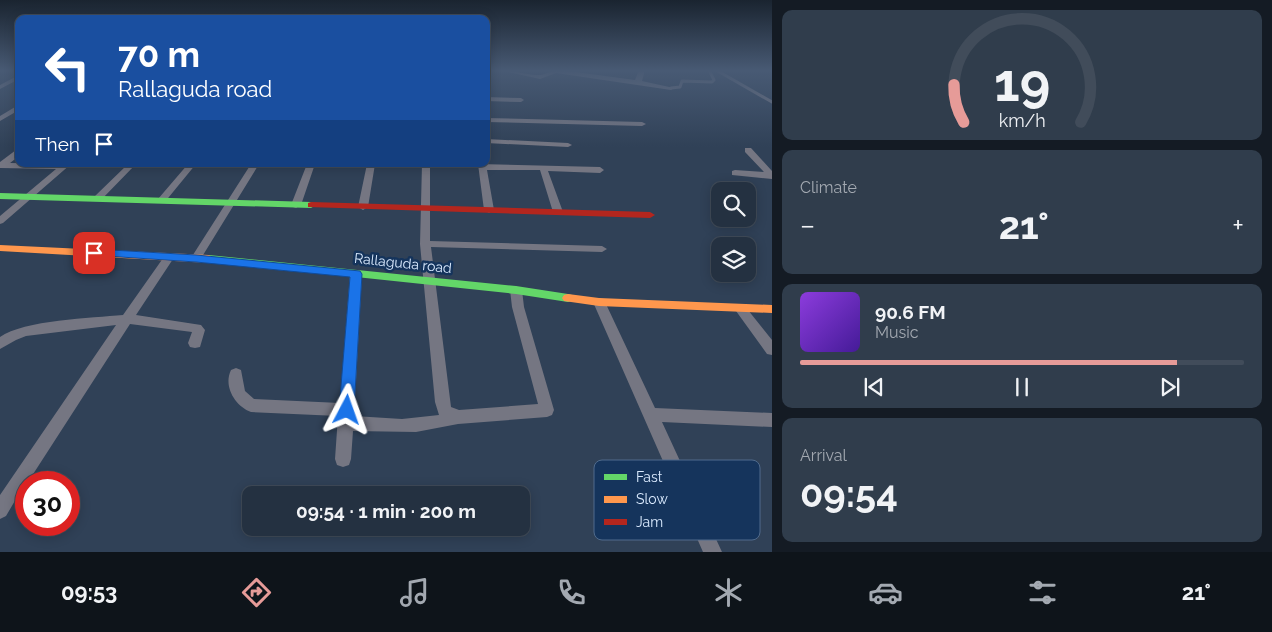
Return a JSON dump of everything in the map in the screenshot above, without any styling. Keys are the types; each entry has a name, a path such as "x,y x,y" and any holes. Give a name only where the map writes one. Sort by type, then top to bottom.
{"street":[{"path":"490,99 521,100"},
{"path":"0,108 15,108"},
{"path":"0,119 15,110"},
{"path":"490,120 642,124"},
{"path":"490,141 568,144"},
{"path":"748,150 771,176"},
{"path":"0,165 15,155"},
{"path":"0,165 15,165"},
{"path":"490,165 600,170"},
{"path":"0,220 64,167"},
{"path":"97,199 129,167"},
{"path":"160,200 189,167"},
{"path":"196,258 253,167"},
{"path":"296,205 310,167"},
{"path":"363,206 370,167"},
{"path":"426,167 425,244 442,402 446,411 458,417"},
{"path":"482,167 489,210"},
{"path":"543,168 558,212"},
{"path":"734,173 771,176"},
{"path":"0,196 650,215"},
{"path":"425,244 602,249"},
{"name":"Rallaguda road","path":"0,248 196,258 516,290 599,302 772,309"},
{"path":"0,510 170,256"},
{"path":"344,459 356,274"},
{"path":"236,374 238,394 252,405 417,426 458,417 547,410 518,307 516,290"},
{"path":"599,302 671,460"},
{"path":"740,308 772,350"},
{"path":"0,344 6,336 25,331 127,319 197,328 199,330 195,343"},
{"path":"650,415 772,420"},
{"path":"707,540 713,552"}],"lane":[{"path":"761,96 772,102"}],"traffic: fast":[{"path":"0,196 311,205"},
{"path":"209,259 516,290 568,298"}],"traffic: slow":[{"path":"0,248 209,259"},
{"path":"568,298 599,302 772,309"}],"traffic: jam":[{"path":"311,205 650,215"}],"route":[{"path":"94,253 196,258 356,274 347,410"}]}
